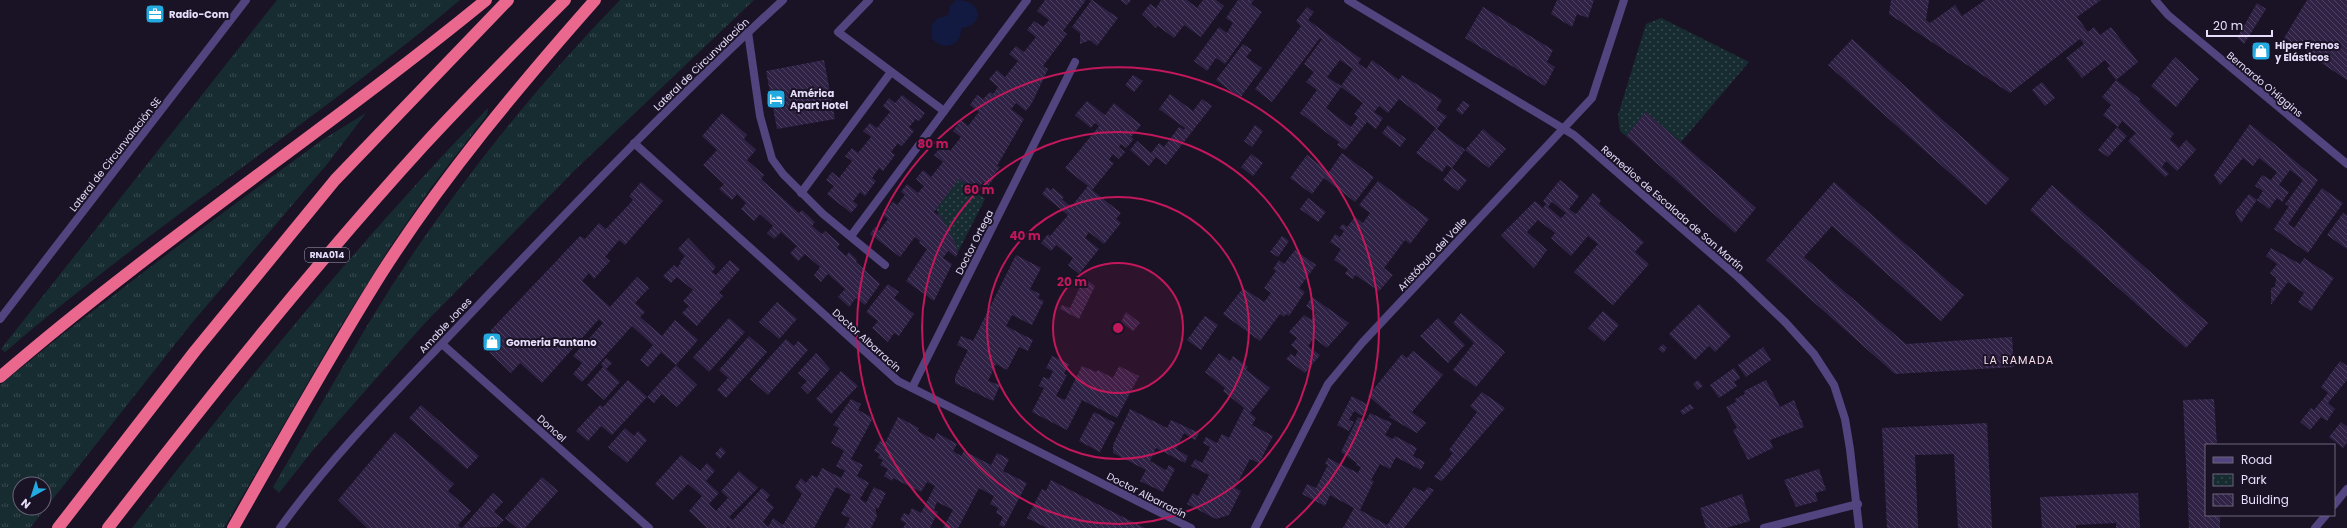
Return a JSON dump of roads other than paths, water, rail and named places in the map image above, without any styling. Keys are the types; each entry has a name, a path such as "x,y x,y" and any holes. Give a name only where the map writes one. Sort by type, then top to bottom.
{"highway":[{"path":"0,377 57,329 340,116 486,0"},
{"path":"58,528 194,351 335,180 508,0"},
{"name":"RNA014","path":"108,528 207,400 344,235 425,144 565,0"},
{"path":"233,528 344,335 394,254 449,178 494,120 595,0"}],"street":[{"name":"Lateral de Circunvalación SE","path":"0,319 246,0"},
{"name":"Lateral de Circunvalación","path":"634,143 783,0"},
{"path":"869,0 838,32 944,111"},
{"path":"851,236 1027,0"},
{"name":"Remedios de Escalada de San Martín","path":"1348,0 1564,128 1580,140 1738,277 1786,323 1814,354 1834,385 1845,419 1858,504 1859,528"},
{"name":"Aristóbulo del Valle","path":"1255,528 1328,384 1362,343 1592,98 1624,0"},
{"name":"Bernardo O'Higgins","path":"2155,0 2168,15 2347,164"},
{"path":"748,32 753,79 772,159 801,193 885,265"},
{"name":"Doctor Ortega","path":"912,388 1075,62"},
{"path":"801,193 892,72"},
{"name":"Amable Jones","path":"280,528 355,436 634,143"},
{"name":"Doctor Albarracín","path":"634,143 898,381 1190,528"},
{"name":"Doncel","path":"442,344 649,528"},
{"path":"2335,504 2347,489"},
{"path":"1764,528 1858,504"},
{"path":"2315,528 2325,516"}],"water":[{"path":"956,0 965,1 972,4 978,14 977,19 968,27 961,28 958,39 955,43 946,46 941,45 932,38 932,25 938,18 948,16 950,6"}],"place":[{"name":"Radio-Com","path":"155,14"},
{"name":"Hiper Frenos y Elásticos","path":"2261,51"},
{"name":"América Apart Hotel","path":"776,99"},
{"name":"Gomeria Pantano","path":"492,342"}],"district":[{"name":"LA RAMADA","path":"2019,360"}]}
